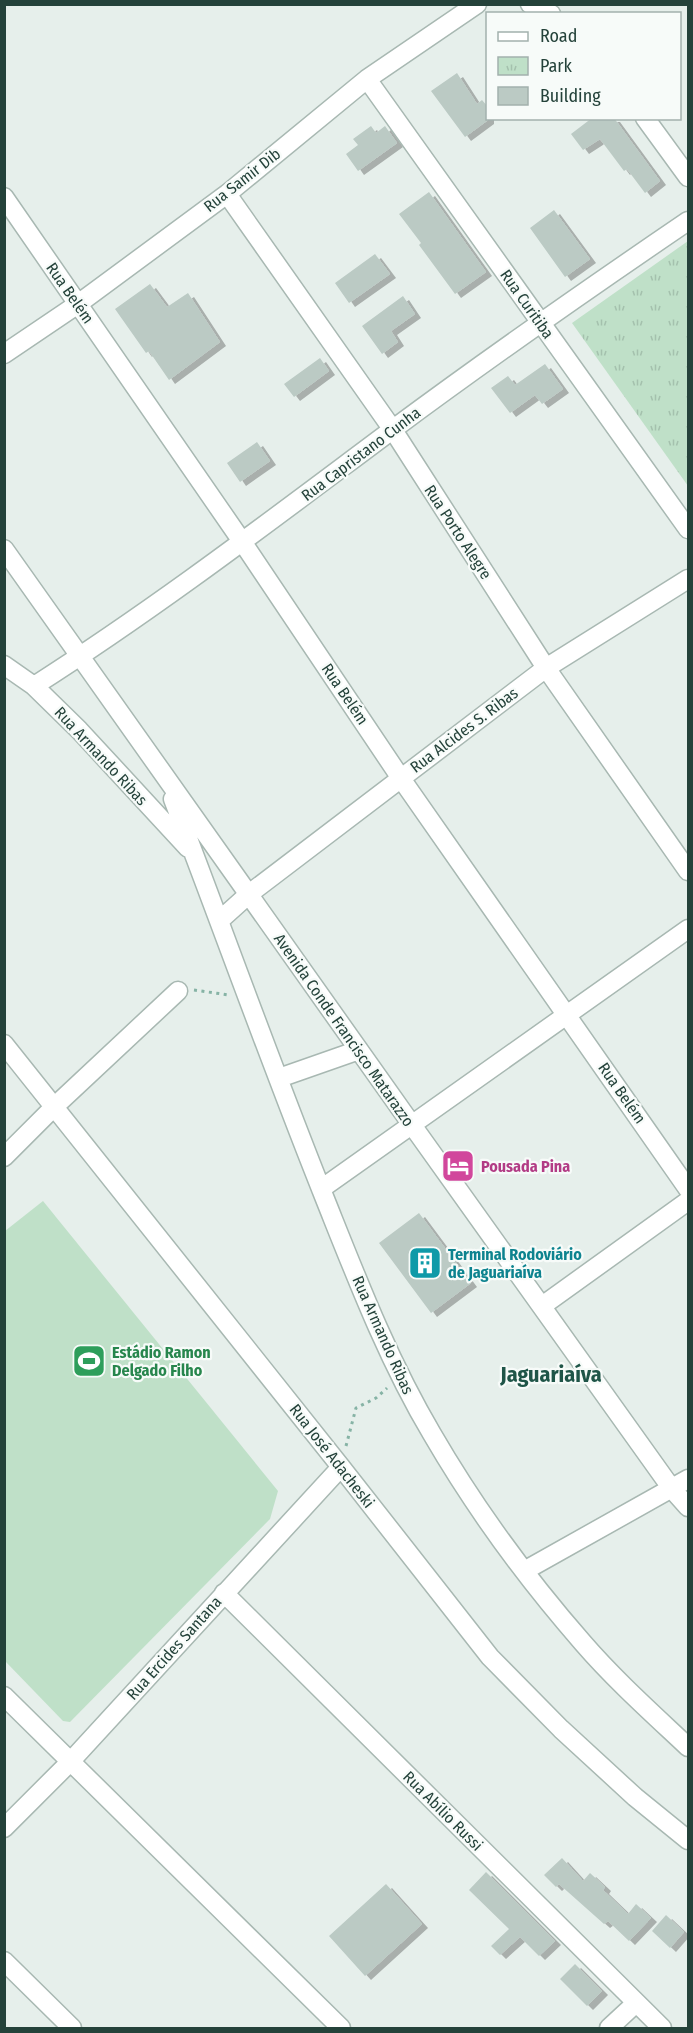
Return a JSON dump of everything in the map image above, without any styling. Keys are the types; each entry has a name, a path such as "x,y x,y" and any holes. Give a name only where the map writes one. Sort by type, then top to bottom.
{"street":[{"name":"Rua Samir Dib","path":"4,354 78,304 227,194 367,78 477,4"},
{"path":"530,4 547,12"},
{"name":"Rua Curitiba","path":"367,78 688,529"},
{"path":"646,120 688,177"},
{"name":"Rua Porto Alegre","path":"227,194 393,430 546,668 688,871"},
{"name":"Rua Belém","path":"4,197 243,543 400,777 688,1189"},
{"name":"Rua Capristano Cunha","path":"34,686 80,657 243,543 540,322 688,221"},
{"name":"Avenida Conde Francisco Matarazzo","path":"4,549 412,1125 672,1489 688,1507"},
{"name":"Rua Alcides S. Ribas","path":"219,921 249,894 400,777 546,668 688,579"},
{"name":"Rua Armando Ribas","path":"4,665 34,686 79,730 194,854"},
{"name":"Rua Armando Ribas","path":"163,773 321,1189 400,1377 432,1435 524,1571 584,1644 688,1747"},
{"path":"321,1189 688,928"},
{"path":"4,1157 178,990"},
{"name":"Rua José Adacheski","path":"4,1044 490,1657 561,1729 635,1797 688,1840"},
{"path":"279,1078 359,1050"},
{"path":"542,1306 688,1201"},
{"name":"Rua Ercides Santana","path":"4,1828 70,1762 341,1467"},
{"path":"524,1571 688,1479"},
{"name":"Rua Abílio Russi","path":"224,1593 662,2028"},
{"path":"4,1696 341,2028"},
{"path":"4,1961 72,2028"},
{"path":"609,2028 636,2003"}],"path":[{"path":"178,990 184,988 248,998"},
{"path":"341,1467 356,1408 376,1398 400,1377"}],"green space":[{"path":"688,241 688,486 572,323"},
{"name":"Estádio Ramon Delgado Filho","path":"43,1201 278,1491 270,1519 70,1722 63,1721 5,1661 5,1231"}],"building":[{"path":"457,73 477,104 482,100 486,105 486,120 488,120 465,137 431,91"},
{"path":"589,120 615,120 660,181 645,193 627,169 624,171 600,139 583,150 571,134"},
{"path":"371,126 376,133 385,126 397,143 358,171 346,154 358,145 353,139"},
{"path":"429,192 486,272 455,294 399,214"},
{"path":"554,210 590,259 565,277 530,228"},
{"path":"375,254 390,274 349,303 335,283"},
{"path":"150,284 167,307 188,293 220,342 169,380 149,351 146,353 115,309"},
{"path":"403,296 415,314 391,331 398,342 382,354 362,326"},
{"path":"320,358 329,371 294,397 284,384"},
{"path":"545,364 563,389 542,404 535,395 510,413 491,388 508,376 515,385"},
{"path":"257,442 270,461 240,482 227,463"},
{"name":"Terminal Rodoviário de Jaguariaíva","path":"419,1213 471,1283 431,1313 379,1243"},
{"path":"562,1858 583,1881 590,1873 605,1887 603,1890 628,1914 636,1904 651,1918 629,1941 608,1921 604,1924 559,1884 556,1887 544,1875"},
{"path":"486,1872 555,1941 539,1956 520,1937 500,1955 491,1946 509,1929 469,1890"},
{"path":"386,1884 422,1924 365,1976 329,1936"},
{"path":"666,1915 684,1932 670,1948 652,1931"},
{"path":"575,1964 602,1991 587,2006 560,1979"}],"place":[{"name":"Pousada Pina","path":"458,1166"},
{"name":"Terminal Rodoviário de Jaguariaíva","path":"425,1263"},
{"name":"Estádio Ramon Delgado Filho","path":"89,1361"}],"district":[{"name":"Jaguariaíva","path":"551,1374"}]}
